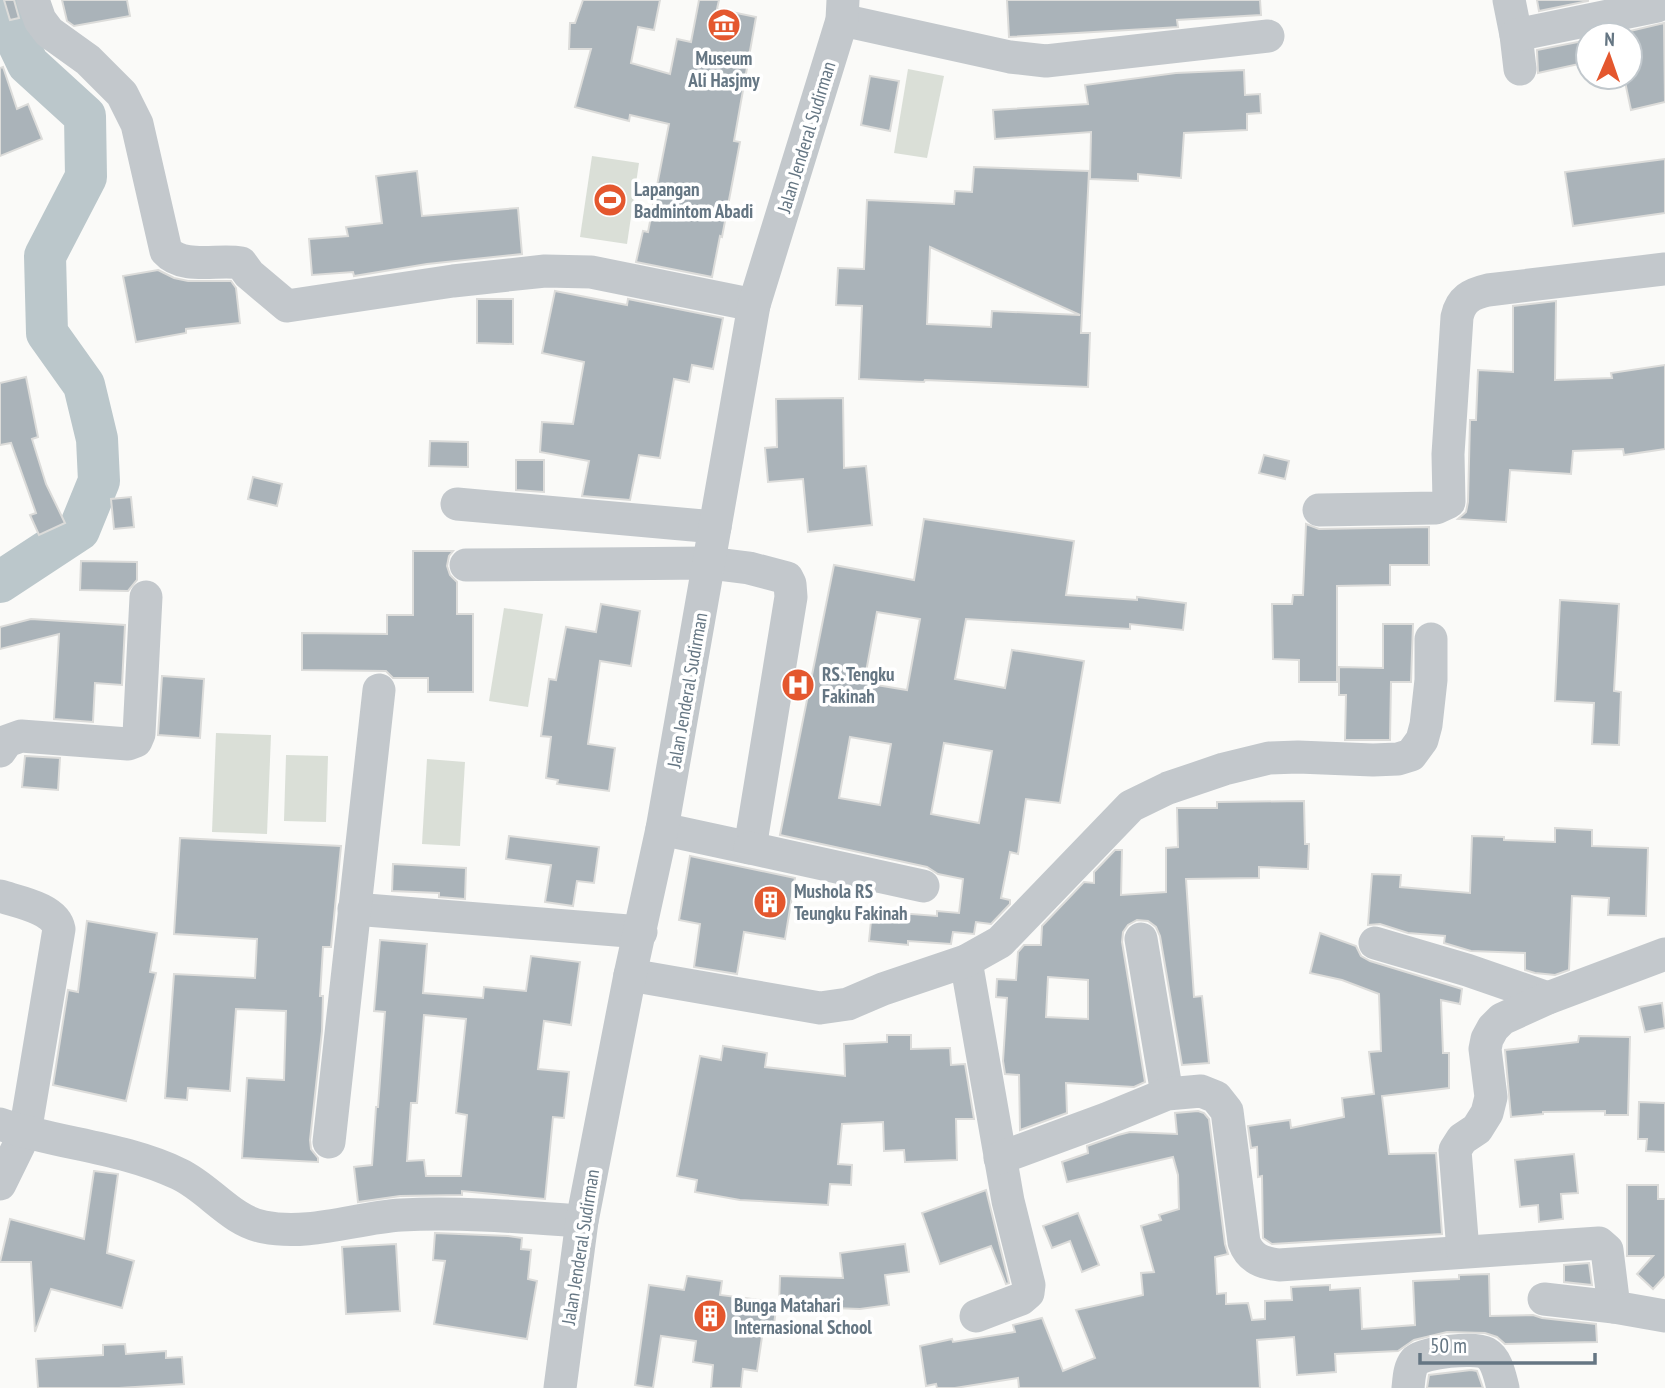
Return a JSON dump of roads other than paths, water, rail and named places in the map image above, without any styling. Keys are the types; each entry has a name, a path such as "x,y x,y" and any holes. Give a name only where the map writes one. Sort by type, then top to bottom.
{"street":[{"path":"33,0 40,20 50,32 88,60 122,94 137,124 166,251 172,258 186,262 241,263 249,274 287,306 545,271 591,272 754,305"},
{"path":"1509,0 1520,69"},
{"path":"1516,35 1657,6"},
{"path":"843,10 1010,57 1046,61 1268,36"},
{"name":"Jalan Jenderal Sudirman","path":"560,1388 582,1221 630,975 662,829 754,305 843,10"},
{"path":"1319,510 1436,509 1450,502 1448,454 1457,317 1462,302 1469,295 1488,290 1665,269"},
{"path":"457,504 715,527"},
{"path":"466,565 709,563 749,568 787,578 791,597 750,848"},
{"path":"0,751 7,741 21,736 128,744 136,741 139,734 146,597"},
{"path":"630,975 820,1009 848,1004 883,989 966,961 1000,942 1131,806 1168,788 1224,769 1269,758 1373,760 1398,759 1410,755 1422,740 1426,724 1431,680 1431,639"},
{"path":"329,1142 379,690"},
{"path":"662,829 923,886"},
{"path":"0,896 48,913 58,923 59,929 0,1184"},
{"path":"354,909 641,932"},
{"path":"1141,939 1167,1094"},
{"path":"1375,943 1467,970 1548,998"},
{"path":"1463,1251 1454,1156 1457,1145 1477,1129 1490,1105 1485,1049 1493,1028 1502,1019 1548,998 1665,954"},
{"path":"966,961 1000,1158 1029,1291 1021,1299 976,1316"},
{"path":"1000,1158 1167,1094 1201,1091 1216,1097 1227,1111 1244,1242 1250,1255 1258,1260 1279,1265 1600,1243 1607,1250 1614,1307"},
{"path":"12,1128 133,1158 179,1174 198,1184 242,1220 265,1228 293,1230 399,1215 467,1214 582,1221"},
{"path":"1544,1299 1665,1316"},
{"path":"1408,1388 1412,1366 1422,1356 1475,1351 1487,1354 1492,1359 1503,1388"}],"waterway":[{"path":"0,6 28,64 85,116 86,177 45,256 47,333 84,385 97,439 99,481 79,530 0,582"}],"place":[{"name":"Museum Ali Hasjmy","path":"724,25"},
{"name":"Lapangan Badmintom Abadi","path":"610,200"},
{"name":"RS. Tengku Fakinah","path":"798,685"},
{"name":"Mushola RS Teungku Fakinah","path":"770,902"},
{"name":"Bunga Matahari Internasional School","path":"710,1316"}]}
